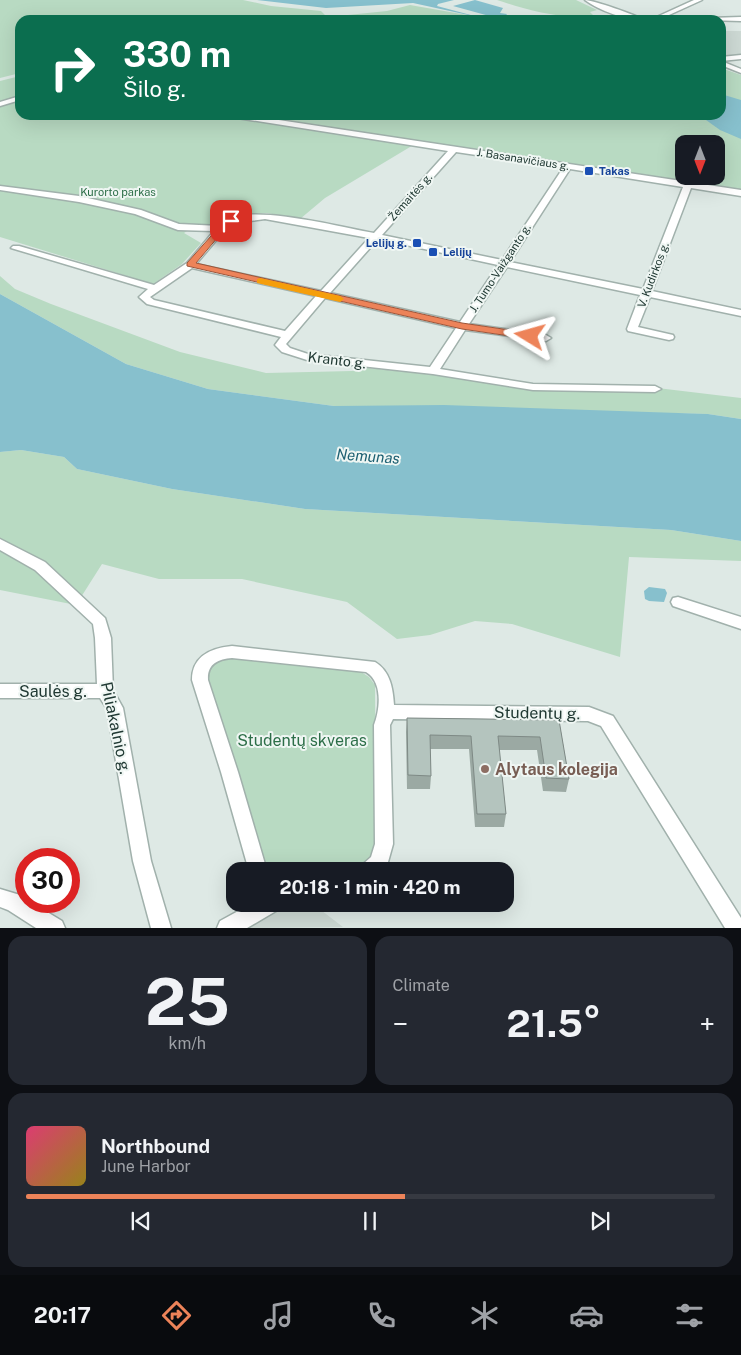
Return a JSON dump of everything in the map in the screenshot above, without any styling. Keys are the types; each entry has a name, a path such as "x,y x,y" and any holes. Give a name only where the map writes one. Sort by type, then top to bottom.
{"street":[{"path":"588,0 601,7 626,15"},
{"path":"657,15 690,0"},
{"path":"665,15 699,0"},
{"path":"726,19 741,19"},
{"path":"726,58 741,57"},
{"path":"726,65 741,71"},
{"path":"0,104 15,100"},
{"name":"J. Basanavičiaus g.","path":"264,120 675,183"},
{"name":"Žemaitės g.","path":"287,335 454,149"},
{"name":"J. Tumo-Vaižganto g.","path":"433,371 568,166"},
{"name":"J. Basanavičiaus g.","path":"688,185 741,193"},
{"name":"V. Kudirkos g.","path":"669,338 632,329 688,185"},
{"path":"0,188 80,198 138,212 178,227 221,229"},
{"path":"287,335 151,302 144,297 190,265 221,229 236,220 254,217 273,217 375,236 741,313"},
{"path":"16,248 155,288"},
{"path":"190,265 462,326 546,338"},
{"path":"725,309 741,302"},
{"name":"Kranto g.","path":"287,335 280,345 286,350 307,358 433,371 533,387 655,388"},
{"name":"Piliakalnio g.","path":"0,544 40,566 100,622 103,638 105,691 114,708 142,861 161,928"},
{"path":"678,602 741,623"},
{"path":"255,862 201,683 200,670 206,659 217,654 232,652 370,666 376,669 382,680 387,712 382,725 384,844 380,862"},
{"name":"Saulės g.","path":"0,691 105,691"},
{"name":"Studentų g.","path":"387,712 572,713 590,714 607,721 736,928"},
{"path":"0,898 14,902 55,928"},
{"path":"227,928 254,912"}],"shaded area":[{"path":"726,31 741,31 741,55 726,56"},
{"path":"270,912 323,912 343,927 249,928 258,917"}],"green space":[{"path":"0,0 243,0 271,6 321,11 325,15 15,15 15,74 0,78"},
{"path":"497,0 576,0 597,10 590,12 593,15 557,15"},
{"path":"410,5 467,15 348,15 387,11"},
{"name":"Kurorto parkas","path":"726,70 741,75 741,191 702,185 725,185 725,135 675,135 675,181 420,141 325,198 300,219 267,213 237,215 219,227 190,229 184,233 201,243 182,264 153,284 0,237 0,81 15,77 15,120 726,120"},
{"path":"0,276 15,289 180,352 266,373 352,371 368,368 534,385 649,387 741,398 741,419 708,414 334,406 208,389 126,364 0,294"},
{"path":"21,450 64,457 77,469 172,489 305,509 671,530 741,541 741,561 629,557 620,657 512,624 475,621 430,635 397,639 347,602 242,579 159,579 102,564 76,605 0,590 0,452"},
{"name":"Studentų skveras","path":"226,655 358,670 369,677 375,685 376,841 369,859 365,862 260,862 206,676 212,661"}],"water":[{"path":"257,0 454,0 438,4 437,6 471,15 413,3 326,8"},
{"path":"475,0 503,8 500,13 507,14 486,15 453,6"},
{"path":"726,96 741,100 741,139 720,130 706,120 726,120"},
{"name":"Nemunas","path":"0,294 126,364 208,389 334,406 444,405 708,414 741,419 741,541 671,530 305,509 172,489 77,469 64,457 21,450 0,452"},
{"path":"649,587 665,589 667,593 664,602 645,599 644,591"}],"building":[{"name":"Alytaus kolegija","path":"407,718 559,720 569,779 546,778 540,737 498,736 506,814 477,814 471,736 430,735 431,776 408,775"}],"slow traffic":[{"path":"260,281 340,299"}],"place":[{"name":"Takas","path":"589,171"},
{"name":"Lelijų g.","path":"417,243"},
{"name":"Lelijų","path":"433,252"},
{"name":"Alytaus kolegija","path":"485,769"}],"route":[{"path":"231,221 221,229 190,265 462,326 530,336"}]}
